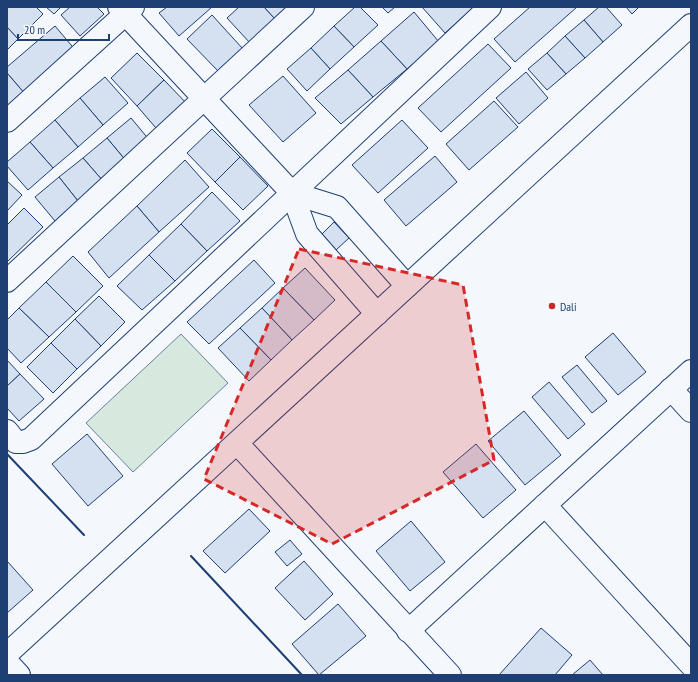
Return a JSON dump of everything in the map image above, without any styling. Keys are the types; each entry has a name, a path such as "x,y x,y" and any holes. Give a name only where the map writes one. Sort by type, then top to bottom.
{"street":[{"path":"7,281 303,7"},
{"path":"7,430 16,442 24,442 31,439 490,7"},
{"path":"7,121 126,9 204,98 292,193 307,234 377,314"},
{"path":"7,654 691,25"},
{"path":"292,193 337,207 407,286"},
{"path":"408,631 691,371"},
{"path":"671,389 691,411"},
{"path":"237,443 450,675"},
{"path":"545,505 691,665"},
{"path":"7,662 19,675"}],"highlighted area":[{"path":"299,249 463,285 494,460 332,544 204,479"}],"shaded area":[{"path":"181,334 228,383 133,472 86,423"}],"building":[{"path":"7,7 36,7 43,14 18,39 7,27"},
{"path":"46,7 61,7 54,14"},
{"path":"70,7 97,7 104,14 80,36 61,15"},
{"path":"167,7 212,7 179,36 159,13"},
{"path":"239,7 264,7 276,20 250,43 227,18"},
{"path":"264,7 291,7 276,20"},
{"path":"355,7 360,7 378,25 354,47 334,26"},
{"path":"382,7 395,7 388,13"},
{"path":"422,7 474,7 445,33"},
{"path":"530,7 577,7 515,62 494,39"},
{"path":"599,7 606,7 622,25 603,42 584,20"},
{"path":"626,7 639,7 632,14"},
{"path":"414,12 439,42 407,69 381,41"},
{"path":"212,15 243,49 219,72 187,39"},
{"path":"584,20 603,42 585,58 565,36"},
{"path":"55,26 77,52 26,95 7,73 7,67"},
{"path":"334,26 354,47 330,69 311,48"},
{"path":"7,27 18,39 7,50"},
{"path":"565,36 585,58 566,74 547,53"},
{"path":"381,41 407,69 373,97 348,70"},
{"path":"488,44 511,68 441,132 418,108"},
{"path":"311,48 330,69 307,91 287,69"},
{"path":"137,53 164,80 137,106 111,78"},
{"path":"547,53 566,74 547,90 528,69"},
{"path":"348,70 373,97 341,124 315,98"},
{"path":"526,72 548,98 519,124 496,98"},
{"path":"7,73 26,95 7,112"},
{"path":"283,76 316,113 283,142 249,105"},
{"path":"105,77 128,103 103,125 80,98"},
{"path":"164,80 191,108 162,135 137,106"},
{"path":"80,98 103,125 78,147 55,120"},
{"path":"494,101 518,127 469,170 446,144"},
{"path":"131,118 151,142 127,162 107,138"},
{"path":"55,120 78,147 53,168 30,142"},
{"path":"402,120 428,148 378,193 352,165"},
{"path":"212,129 240,157 215,182 187,153"},
{"path":"107,138 127,162 103,181 83,158"},
{"path":"30,142 53,168 28,190 7,166 7,162"},
{"path":"435,156 457,182 406,226 384,200"},
{"path":"240,157 268,186 243,210 215,182"},
{"path":"83,158 103,181 78,201 59,177"},
{"path":"185,160 209,187 159,232 137,206"},
{"path":"59,177 78,201 55,221 35,197"},
{"path":"7,181 22,195 7,211"},
{"path":"212,192 240,221 207,251 181,224"},
{"path":"137,206 159,232 109,278 88,252"},
{"path":"24,208 43,227 7,262 7,225"},
{"path":"334,222 349,238 336,250 322,234"},
{"path":"181,224 207,251 175,281 149,255"},
{"path":"149,255 175,281 142,310 117,286"},
{"path":"73,256 103,286 76,312 46,282"},
{"path":"254,260 275,283 209,344 187,322"},
{"path":"305,268 335,300 314,320 283,288"},
{"path":"46,282 76,312 49,337 19,308"},
{"path":"283,288 314,320 292,340 262,308"},
{"path":"99,296 125,322 101,346 75,319"},
{"path":"19,308 49,337 21,363 7,348 7,320"},
{"path":"262,308 292,340 271,360 240,328"},
{"path":"75,319 101,346 77,369 51,343"},
{"path":"240,328 271,360 249,381 218,348"},
{"path":"613,333 646,372 618,395 585,357"},
{"path":"51,343 77,369 53,393 27,367"},
{"path":"7,360 20,374 7,386"},
{"path":"577,365 607,401 592,413 562,377"},
{"path":"20,374 44,399 19,421 7,408 7,386"},
{"path":"549,382 585,424 568,439 532,397"},
{"path":"524,411 561,455 525,485 488,441"},
{"path":"87,434 123,476 88,506 52,464"},
{"path":"476,444 516,490 483,518 443,472"},
{"path":"249,509 270,531 225,573 203,551"},
{"path":"411,521 445,562 410,591 376,551"},
{"path":"290,540 302,554 287,566 275,552"},
{"path":"7,561 33,590 7,613"},
{"path":"304,561 333,594 305,620 275,588"},
{"path":"338,604 366,636 319,675 292,644"},
{"path":"541,628 572,655 555,675 499,675"},
{"path":"590,660 603,675 572,675"}],"wall":[{"path":"7,454 84,535"},
{"path":"191,556 302,675"}],"place":[{"name":"Dali","path":"552,306"}]}
